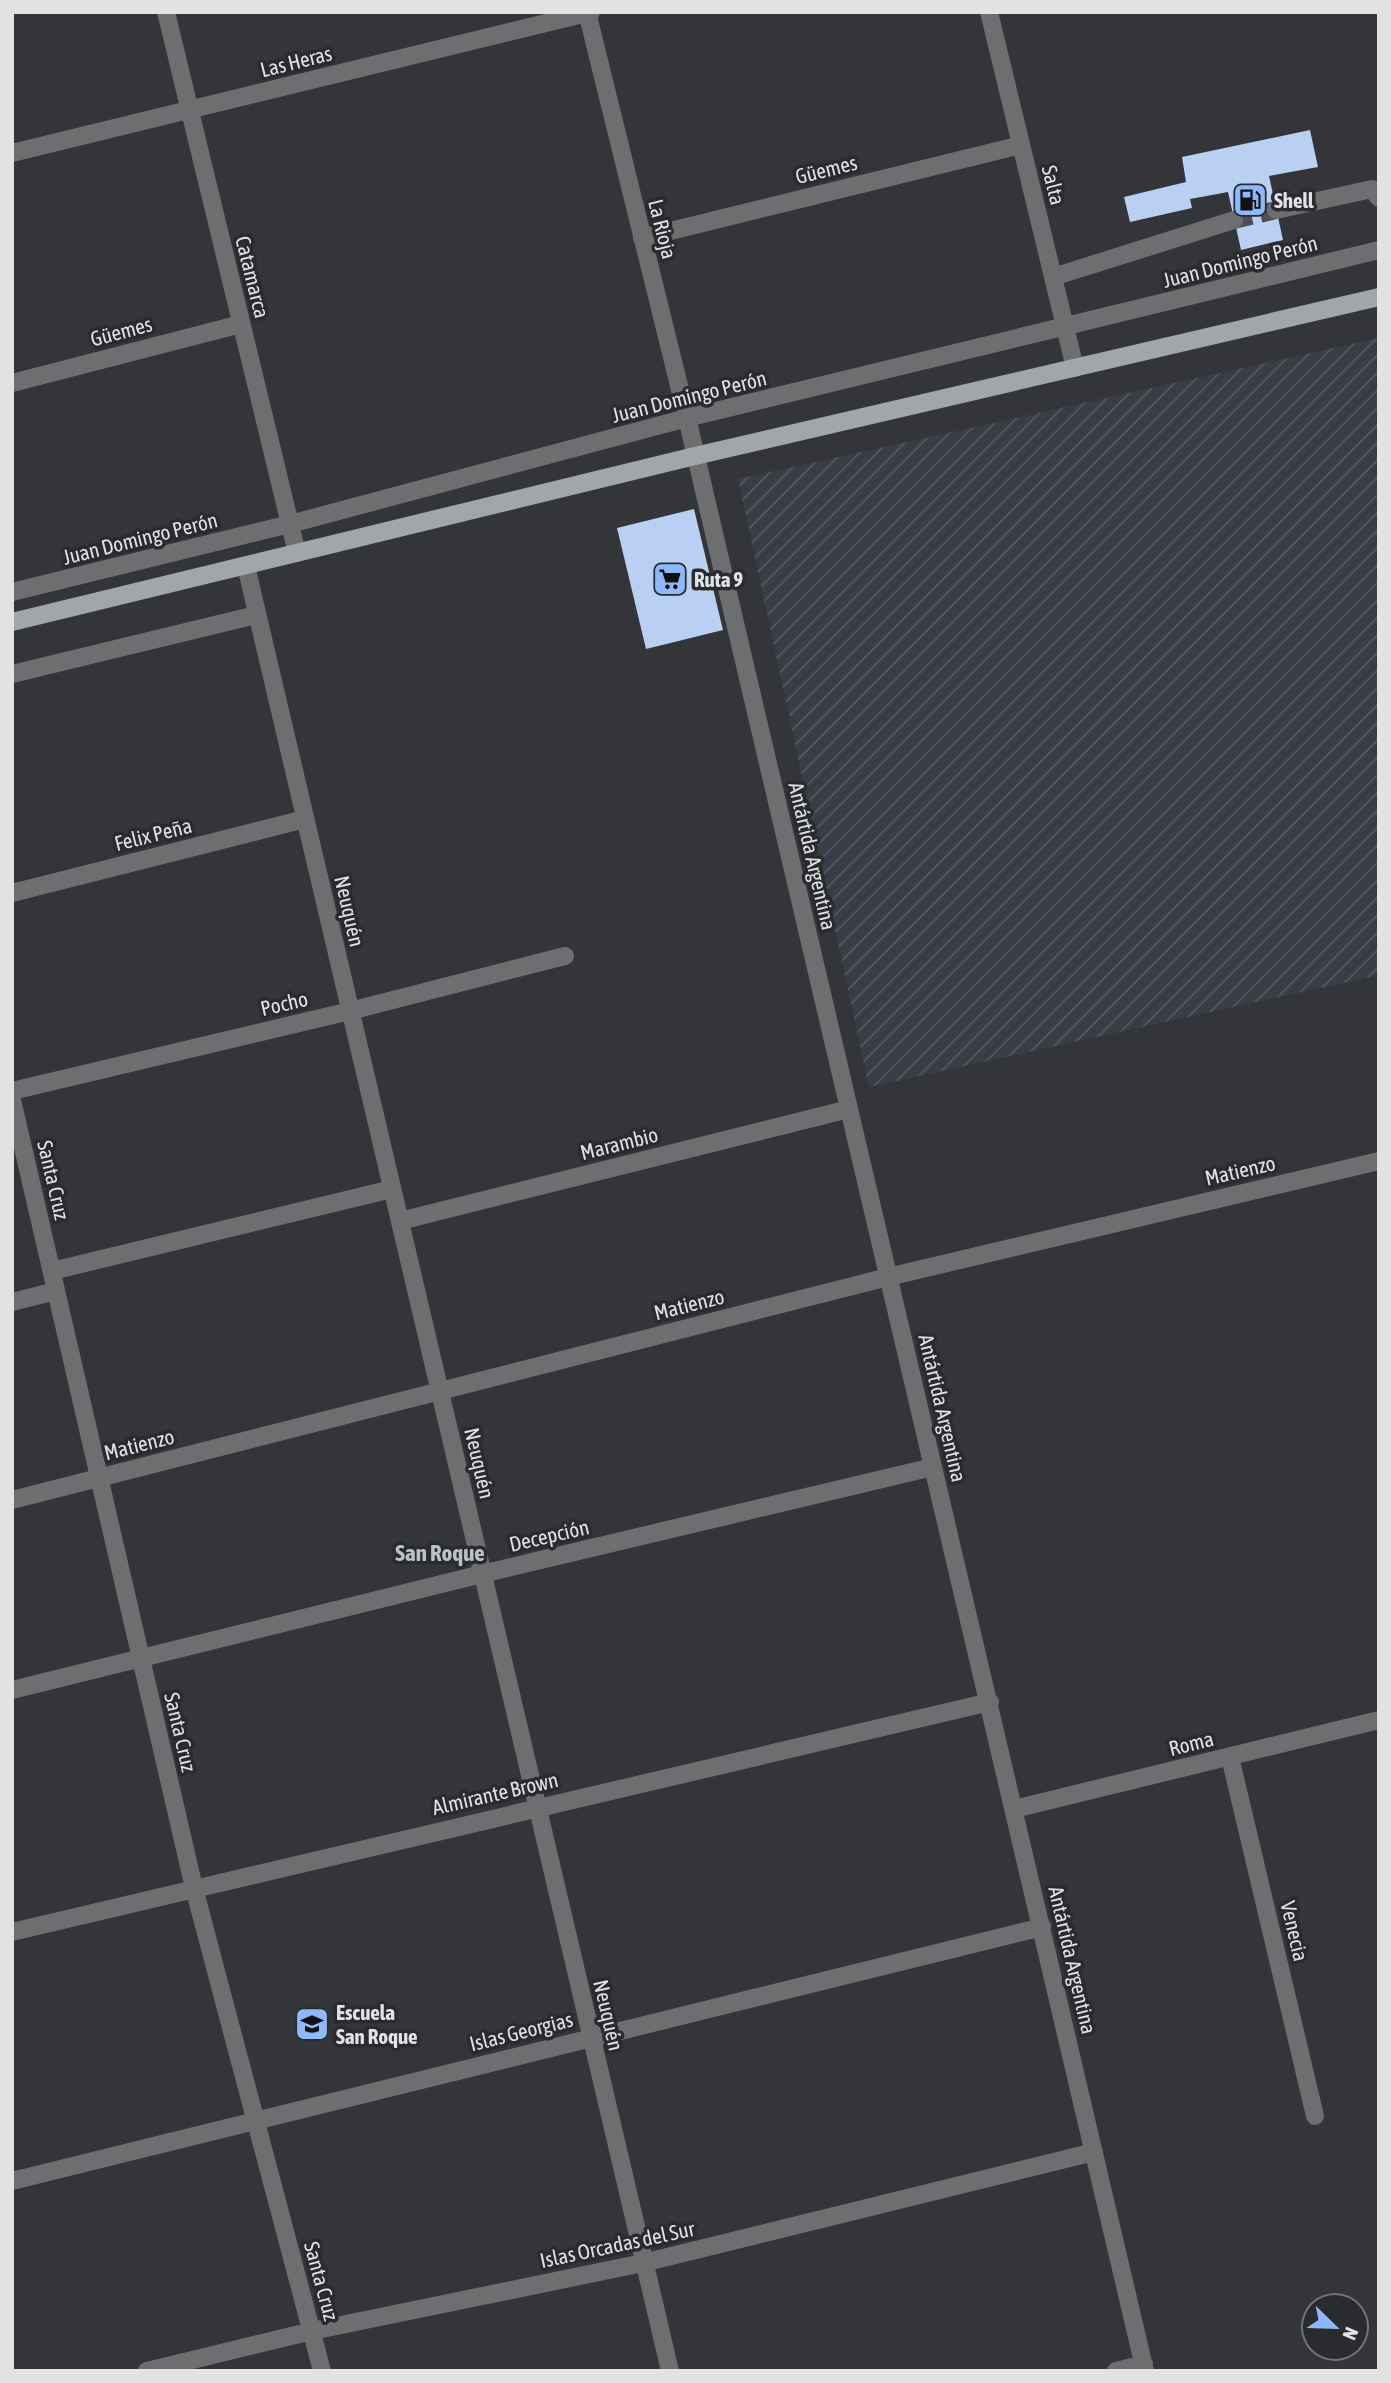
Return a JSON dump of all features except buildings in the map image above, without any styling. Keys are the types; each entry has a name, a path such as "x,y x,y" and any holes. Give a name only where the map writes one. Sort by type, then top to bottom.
{"main road":[{"path":"12,622 695,456 1379,297"}],"street":[{"name":"Catamarca","path":"166,12 297,553"},
{"name":"Las Heras","path":"12,153 588,12"},
{"name":"La Rioja","path":"588,12 695,456"},
{"name":"Salta","path":"989,12 1075,368"},
{"name":"Güemes","path":"642,238 1021,145"},
{"path":"1276,210 1372,189 1379,198"},
{"path":"1053,277 1234,220"},
{"name":"Juan Domingo Perón","path":"12,593 290,524 687,418 1379,250"},
{"name":"Güemes","path":"12,383 241,324"},
{"name":"Antártida Argentina","path":"695,456 1145,2367"},
{"name":"Neuquén","path":"246,566 670,2371"},
{"path":"12,674 256,615"},
{"name":"Felix Peña","path":"12,893 305,819"},
{"name":"Pocho","path":"12,1091 350,1011 565,956"},
{"name":"Santa Cruz","path":"12,1100 194,1888 322,2371"},
{"name":"Marambio","path":"400,1221 849,1109"},
{"name":"Matienzo","path":"12,1500 888,1277 1379,1161"},
{"path":"52,1271 392,1189"},
{"path":"12,1302 56,1291"},
{"name":"Decepción","path":"12,1689 933,1467"},
{"name":"Almirante Brown","path":"12,1932 990,1702"},
{"name":"Roma","path":"1014,1810 1379,1720"},
{"name":"Venecia","path":"1230,1757 1315,2116"},
{"name":"Islas Georgias","path":"12,2181 1041,1927"},
{"name":"Islas Orcadas del Sur","path":"147,2371 312,2331 643,2263 1094,2152"},
{"path":"1116,2371 1145,2367"}],"shaded area":[{"path":"1379,338 1379,975 869,1087 738,479"}],"tunnel":[{"path":"1234,220 1276,210"}],"place":[{"name":"Shell","path":"1250,200"},
{"name":"Ruta 9","path":"670,579"},
{"name":"Escuela San Roque","path":"312,2024"}],"district":[{"name":"San Roque","path":"440,1553"}]}
